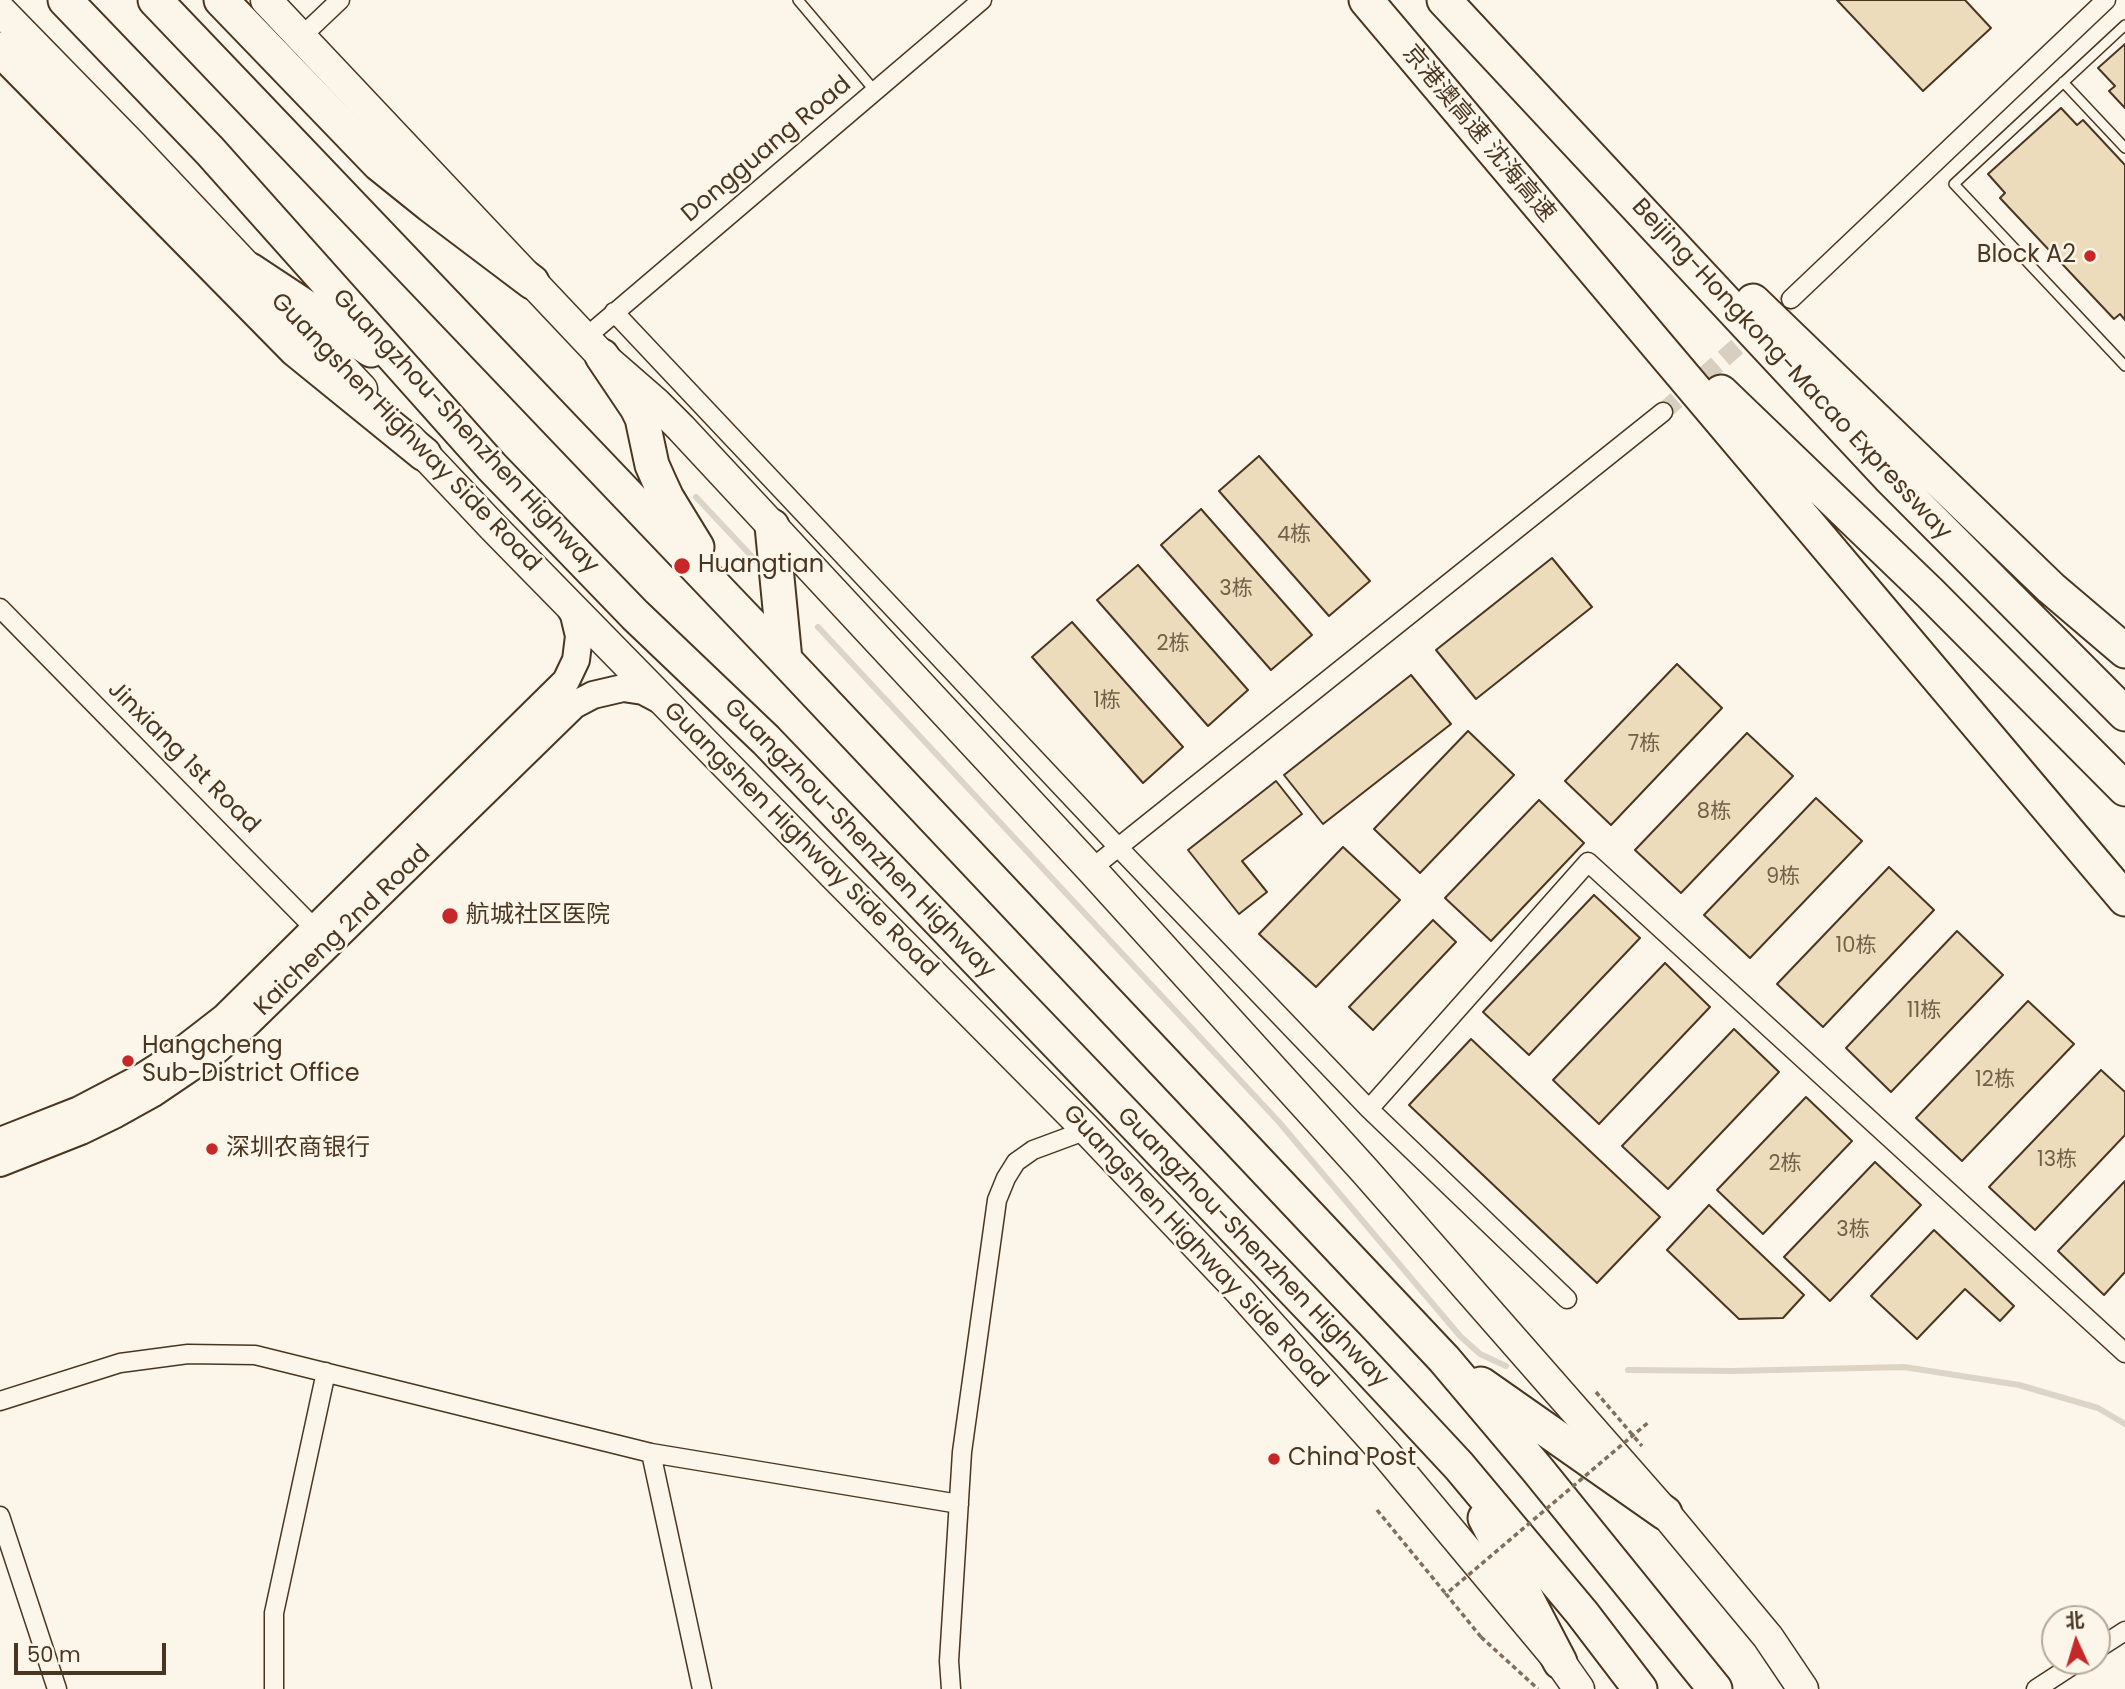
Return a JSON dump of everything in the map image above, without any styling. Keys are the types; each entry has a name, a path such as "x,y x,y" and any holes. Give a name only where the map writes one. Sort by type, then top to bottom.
{"highway":[{"name":"Guangzhou-Shenzhen Highway","path":"65,0 210,151 492,467 635,615 766,740 1350,1349 1459,1466 1582,1613 1640,1689"},
{"path":"155,0 785,660 1444,1359 1715,1689"},
{"path":"221,0 379,164 532,282"},
{"name":"京港澳高速 沈海高速","path":"1366,0 1591,267"},
{"path":"1453,10 2051,588 2125,650"},
{"name":"Beijing-Hongkong-Macao Expressway","path":"1453,10 1889,477 2125,714"},
{"path":"0,49 296,350 424,454"},
{"path":"1591,267 1930,593 2125,789"},
{"path":"1591,267 2125,899"},
{"path":"250,270 409,374"},
{"path":"594,347 642,418 652,465 667,498 743,616"},
{"path":"772,526 785,660"},
{"path":"1444,1359 1665,1513"},
{"path":"1459,1466 1560,1662"}],"main road":[{"path":"266,0 594,347 656,403 1091,869 1365,1171 1665,1513 1768,1637 1803,1689"},
{"name":"Guangshen Highway Side Road","path":"0,10 568,604 1087,1130 1240,1291 1387,1455 1560,1662 1579,1689"}],"street":[{"path":"301,37 340,0"},
{"name":"Dongguang Road","path":"594,347 614,312 982,0"},
{"path":"1791,299 2106,0"},
{"path":"614,312 1118,847 1369,1108 1567,1299"},
{"path":"1091,869 1663,412"},
{"name":"Kaicheng 2nd Road","path":"0,1163 81,1131 152,1094 217,1050 247,1024 323,936 566,681 576,660 579,636 568,604"},
{"name":"Jinxiang 1st Road","path":"0,608 323,936"},
{"name":"Kaicheng 2nd Road","path":"0,1141 109,1095 172,1058 323,936 574,705 593,695 623,688 643,691 664,702"},
{"path":"1369,1108 1588,862 2125,1353"},
{"path":"951,1689 949,1661 962,1452 997,1200 1016,1162 1033,1150 1087,1130"},
{"path":"0,1401 120,1363 188,1354 255,1355 651,1453 959,1504"},
{"path":"274,1689 274,1613 326,1372"},
{"path":"651,1453 702,1689"},
{"path":"0,1516 57,1689"},
{"path":"2036,1689 2058,1675"}],"lane":[{"path":"798,0 875,91"},
{"path":"2125,25 1954,184 2125,366"},
{"path":"2063,82 2125,148"}],"path":[{"path":"1595,1392 1633,1434"},
{"path":"1446,1594 1650,1420"},
{"path":"1377,1510 1480,1637 1538,1689"}],"building":[{"path":"1837,0 1965,0 1991,28 1923,91"},
{"path":"2125,44 2125,108 2109,91 2115,86 2098,68"},
{"name":"Block A2","path":"2061,108 2077,125 2083,120 2125,165 2125,320 2120,314 2114,319 2000,198 2005,193 1988,174"},
{"path":"1259,456 1370,581 1329,616 1219,491"},
{"path":"1201,509 1312,635 1271,670 1161,545"},
{"path":"1552,558 1592,607 1476,699 1436,650"},
{"path":"1138,565 1248,690 1208,726 1097,600"},
{"path":"1072,622 1183,747 1143,783 1032,657"},
{"path":"1677,664 1722,708 1611,825 1565,781"},
{"path":"1411,675 1451,724 1323,824 1284,775"},
{"path":"1468,731 1514,775 1420,873 1374,829"},
{"path":"1747,733 1793,776 1681,893 1635,850"},
{"path":"1276,781 1302,814 1242,861 1267,892 1239,914 1188,850"},
{"path":"1816,798 1862,841 1750,958 1704,915"},
{"path":"1539,800 1584,843 1491,941 1445,898"},
{"path":"1343,847 1400,900 1316,987 1259,934"},
{"path":"1889,867 1934,910 1823,1027 1777,984"},
{"path":"1594,895 1640,938 1529,1055 1483,1012"},
{"path":"1433,920 1456,942 1373,1030 1349,1007"},
{"path":"1957,931 2003,975 1891,1092 1846,1048"},
{"path":"1665,963 1710,1007 1599,1124 1553,1080"},
{"path":"2028,1001 2074,1044 1962,1161 1916,1118"},
{"path":"1734,1029 1779,1072 1668,1189 1622,1146"},
{"path":"1471,1039 1660,1217 1597,1283 1409,1105"},
{"path":"2101,1070 2125,1092 2125,1135 2035,1230 1989,1187"},
{"path":"1806,1097 1852,1141 1763,1234 1717,1190"},
{"path":"1875,1162 1921,1205 1830,1301 1784,1257"},
{"path":"2125,1181 2125,1272 2104,1295 2058,1251"},
{"path":"1709,1205 1804,1295 1783,1318 1739,1319 1667,1250"},
{"path":"1934,1230 2014,1306 2000,1321 1965,1289 1917,1339 1871,1296"}],"waterway":[{"path":"696,497 757,562"},
{"path":"818,627 1279,1122 1460,1336 1480,1354 1506,1366"},
{"path":"1628,1370 1732,1371 1904,1367 2019,1385 2098,1408 2125,1424"}],"tunnel":[{"path":"1663,412 1791,299"}],"place":[{"name":"Block A2","path":"2090,256"},
{"name":"Huangtian","path":"682,566"},
{"name":"航城社区医院","path":"450,916"},
{"name":"Hangcheng Sub-District Office","path":"128,1061"},
{"name":"深圳农商银行","path":"212,1149"},
{"name":"China Post","path":"1274,1459"}]}
